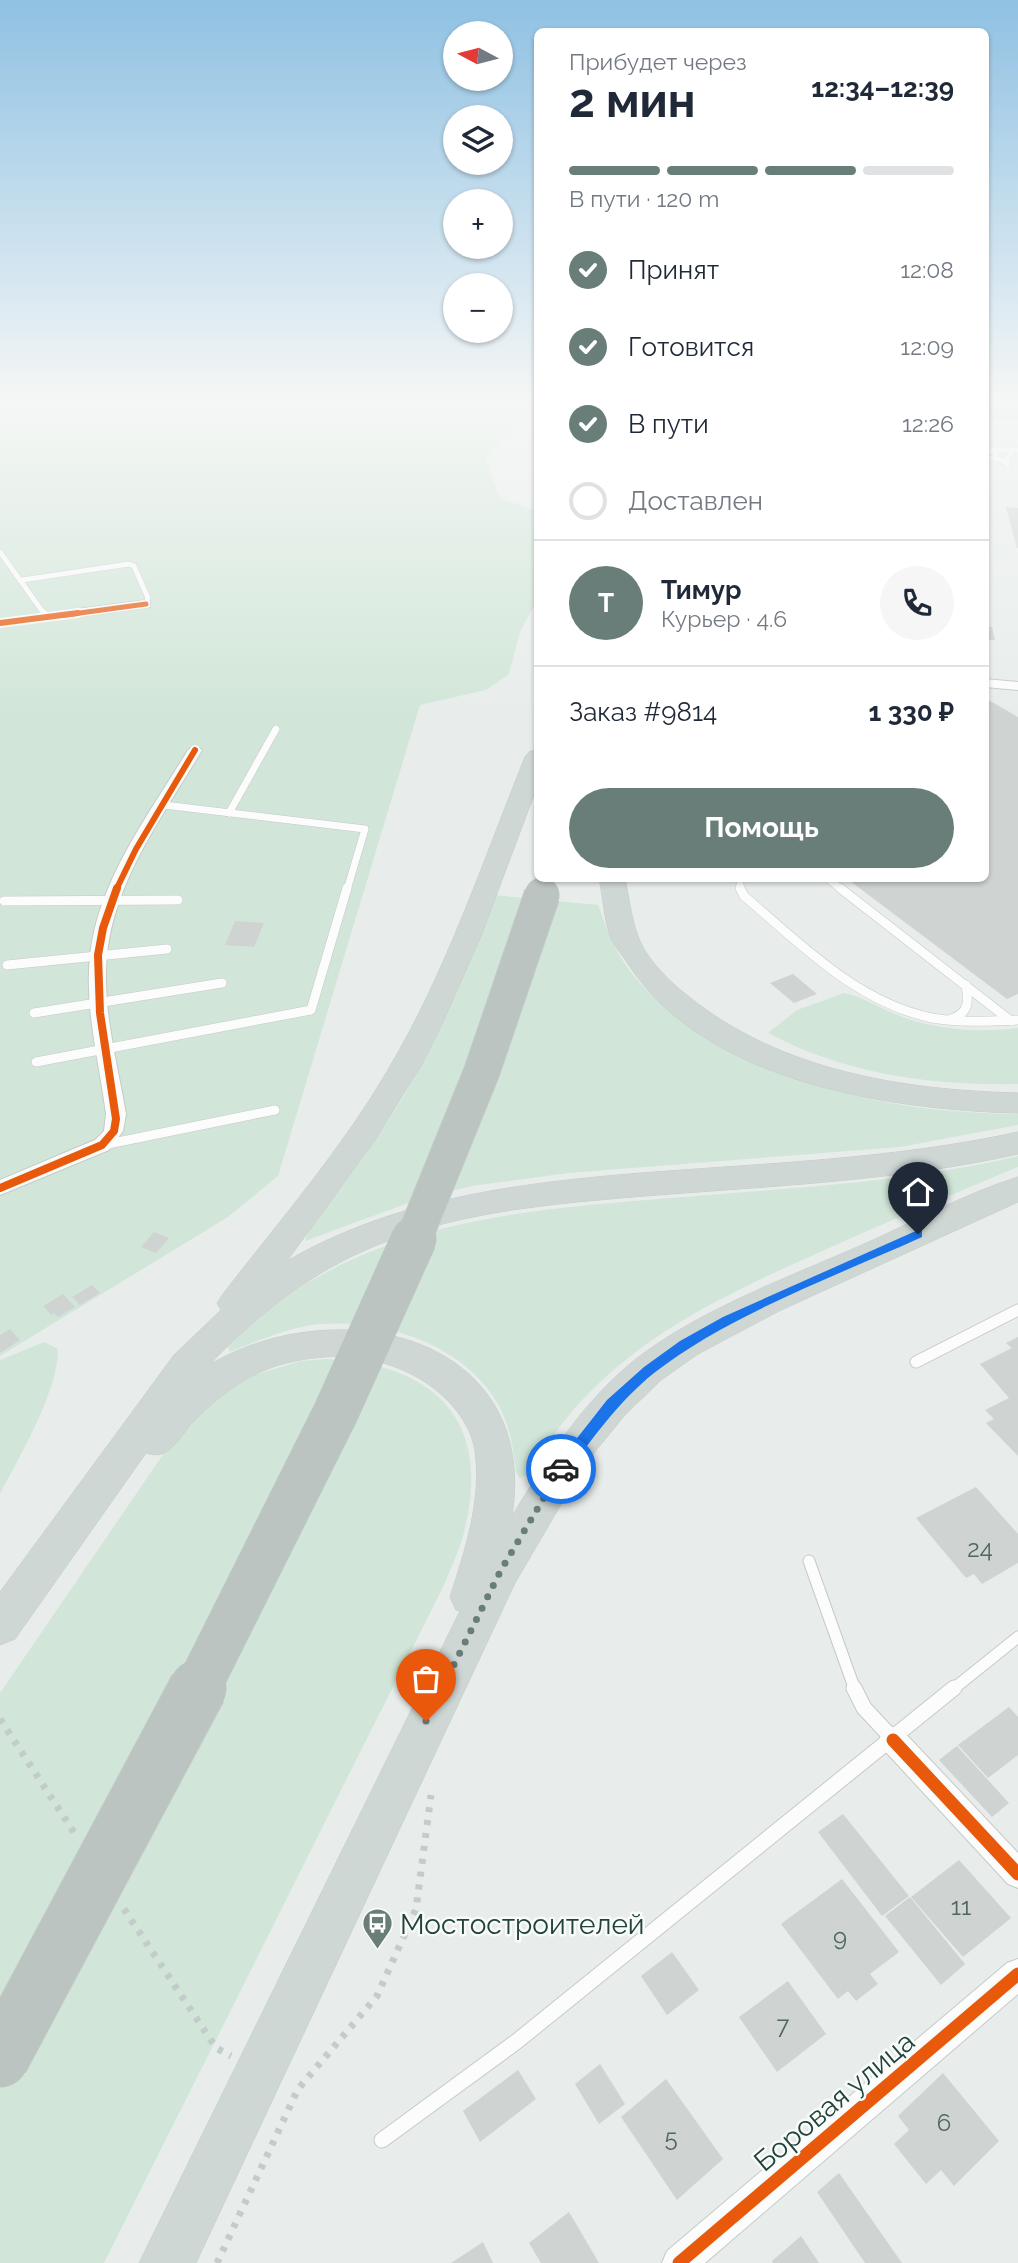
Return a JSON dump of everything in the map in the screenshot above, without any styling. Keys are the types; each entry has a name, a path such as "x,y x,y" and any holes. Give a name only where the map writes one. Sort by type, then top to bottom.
{"highway":[{"path":"0,2059 175,1735 354,1374 460,1130 519,971 542,895"}],"main road":[{"path":"0,1626 187,1365 346,1157 388,1095 441,996 534,764"},
{"path":"613,882 618,920 629,946 644,970 685,1010 741,1045 816,1076 855,1087 934,1100 1018,1103"},
{"path":"187,1365 216,1334 255,1300 313,1262 348,1245 435,1212 538,1194 844,1167 946,1156 1018,1143"},
{"path":"167,2263 278,2079 439,1696 501,1570 570,1454 612,1404 648,1370 685,1344 727,1320 1018,1189"},
{"path":"54,1550 170,1422 200,1393 232,1370 266,1354 316,1343 368,1345 394,1351 417,1360 459,1386 486,1426 494,1450 491,1520 482,1563 439,1696"}],"street":[{"path":"0,623 146,604"},
{"path":"989,685 1018,686"},
{"path":"0,1188 102,1145 112,1136 117,1125 99,1002 97,956 111,901 125,871 195,750"},
{"path":"893,1740 1018,1874"},
{"name":"Боровая улица","path":"680,2263 1018,1974"}],"lane":[{"path":"0,552 47,617"},
{"path":"22,580 130,564 134,566 148,598 146,604"},
{"path":"229,813 276,729"},
{"path":"36,1062 310,1010 365,829 164,805"},
{"path":"740,882 744,897 858,990 906,1011 933,1018 968,1022 1014,1020"},
{"path":"832,882 1014,1020"},
{"path":"4,901 178,901"},
{"path":"7,965 167,949"},
{"path":"34,1013 222,983"},
{"path":"933,1018 951,1020 961,1017 969,1004 966,985"},
{"path":"102,1145 275,1110"},
{"path":"916,1362 1018,1310"},
{"path":"810,1561 848,1677 864,1708 893,1740"},
{"path":"382,2140 516,2042 1018,1637"}],"path":[{"path":"0,1719 82,1844"},
{"path":"217,2263 278,2079 377,1996 394,1959 416,1909 430,1797 435,1785"},
{"path":"119,1901 216,2048 278,2079"}],"green space":[{"path":"0,504 515,504 534,510 534,606 520,632 509,674 486,690 420,705 278,1176 228,1217 0,1356"},
{"path":"493,895 598,905 618,953 648,991 669,1010 704,1033 778,1070 855,1095 895,1103 976,1113 1018,1114 1018,1125 900,1147 569,1173 472,1186 422,1198 305,1241 309,1229 374,1142 404,1096 447,1010"},
{"path":"844,993 914,1021 943,1027 973,1030 1018,1028 1018,1084 953,1083 889,1075 827,1059 768,1033 797,1010"},
{"path":"1018,1156 1018,1167 774,1273 691,1315 618,1366 585,1397 555,1433 528,1474 520,1478 516,1473 506,1422 499,1406 483,1384 464,1365 415,1338 360,1325 333,1324 287,1331 230,1352 228,1347 274,1306 324,1273 378,1249 433,1231 550,1209 889,1179"},
{"path":"44,1342 58,1349 52,1384 36,1423 0,1494 0,1360"},
{"path":"325,1359 361,1363 393,1371 420,1383 442,1400 458,1422 468,1449 471,1482 467,1519 457,1553 444,1585 104,2263 0,2263 0,1693 175,1437 227,1390 254,1375 301,1361"}],"building":[{"path":"1006,507 1018,508 1018,548 1017,548"},
{"path":"989,627 992,627 995,640 989,640"},
{"path":"989,700 1018,717 1018,994 1007,999 851,882 989,882"},
{"path":"235,921 264,923 254,947 225,945"},
{"path":"793,974 817,994 794,1003 770,983"},
{"path":"154,1232 169,1238 156,1253 141,1247"},
{"path":"92,1285 100,1293 80,1305 72,1297"},
{"path":"63,1294 75,1307 58,1317 54,1313 51,1315 43,1306"},
{"path":"10,1329 20,1340 0,1353 0,1335"},
{"path":"1018,1337 1018,1456 986,1423 994,1419 985,1410 1009,1398 980,1364 1012,1348 1006,1343"},
{"path":"976,1487 1018,1534 1018,1563 982,1584 974,1574 966,1578 916,1518"},
{"path":"1009,1707 1018,1717 1018,1755 988,1778 958,1745"},
{"path":"957,1746 1009,1803 992,1817 939,1760"},
{"path":"843,1814 909,1896 882,1916 818,1832"},
{"path":"959,1860 1011,1918 963,1957 911,1897"},
{"path":"842,1879 899,1952 870,1974 878,1984 856,2001 848,1991 838,1999 781,1924"},
{"path":"910,1897 965,1964 941,1985 885,1916"},
{"path":"672,1952 699,1990 667,2015 641,1976"},
{"path":"788,1981 826,2034 777,2072 739,2017"},
{"path":"600,2064 625,2104 599,2124 575,2084"},
{"path":"518,2070 536,2099 480,2142 463,2111"},
{"path":"943,2073 999,2141 954,2186 941,2170 926,2184 894,2144 909,2130 898,2116"},
{"path":"666,2079 723,2159 677,2200 621,2117"},
{"path":"839,2173 902,2263 865,2263 817,2192"},
{"path":"569,2212 599,2263 541,2263 529,2243"},
{"path":"801,2236 819,2263 773,2263 772,2261"},
{"path":"483,2242 493,2263 451,2263"}],"cycle path":[{"path":"0,623 146,604"},
{"path":"0,1188 102,1145 114,1131 116,1114 98,993 98,955 103,928 111,901 136,849 195,750"},
{"path":"893,1740 1018,1874"},
{"path":"679,2263 1018,1974"}],"way so far":[{"path":"426,1721 501,1570 561,1469"}],"place":[{"name":"Мостостроителей","path":"377,1951"}],"route":[{"path":"561,1469 570,1454 612,1404 648,1370 685,1344 727,1320 918,1234"}]}
